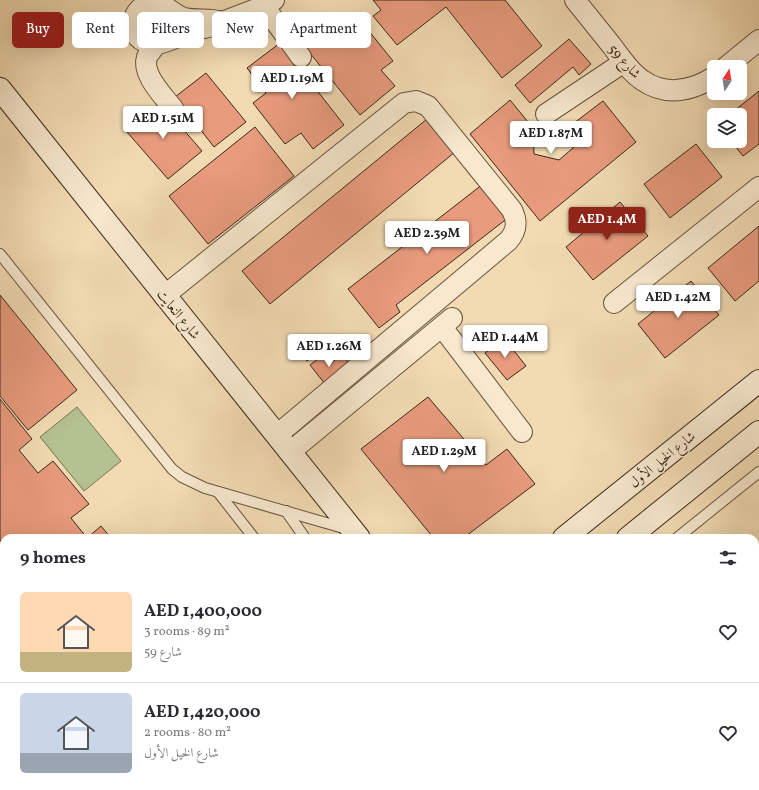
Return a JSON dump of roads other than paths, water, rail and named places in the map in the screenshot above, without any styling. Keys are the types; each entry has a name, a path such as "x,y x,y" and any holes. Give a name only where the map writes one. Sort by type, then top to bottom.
{"street":[{"name":"شارع 59","path":"575,0 624,62 642,81 656,88 671,91 687,90 707,81"},
{"path":"244,12 266,2 300,57"},
{"path":"137,36 134,31 133,24 136,12 141,6 147,3 160,3 175,12"},
{"path":"735,60 759,40"},
{"path":"154,48 148,57 147,69 151,80 174,110"},
{"path":"546,114 624,62"},
{"name":"شارع النعايت","path":"0,89 164,296 356,534"},
{"path":"164,296 404,103 416,101 428,106 512,210 515,216 515,230 508,241 283,444"},
{"path":"614,303 759,187"},
{"path":"283,444 447,323 522,432"},
{"name":"شارع الخيل الأول","path":"569,534 759,381"},
{"path":"633,534 759,432"}],"lane":[{"path":"0,254 172,469 182,477 193,483 218,492 286,511 356,534"},
{"path":"682,534 759,472"},
{"path":"218,492 251,534"},
{"path":"286,511 302,534"}]}
